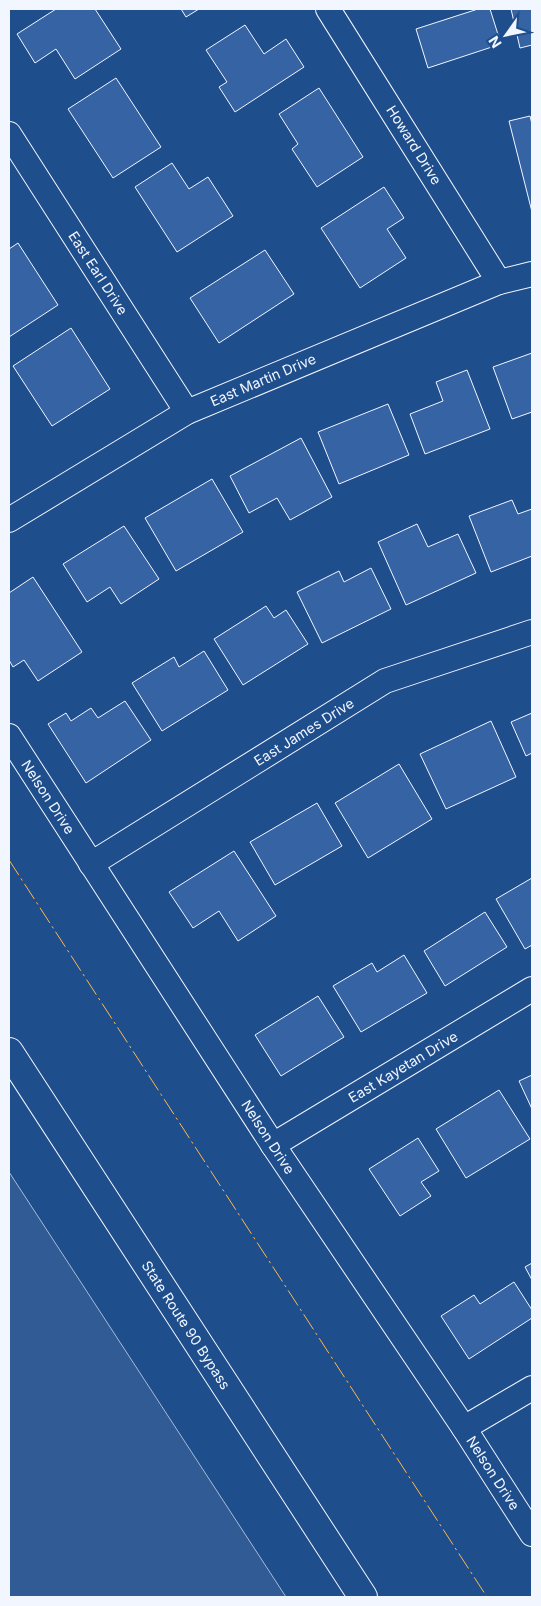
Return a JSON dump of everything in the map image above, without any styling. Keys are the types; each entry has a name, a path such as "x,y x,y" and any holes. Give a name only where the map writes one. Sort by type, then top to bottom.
{"highway":[{"name":"State Route 90 Bypass","path":"9,1052 363,1597"}],"street":[{"name":"Howard Drive","path":"328,9 499,282"},
{"name":"East Earl Drive","path":"9,134 187,412"},
{"name":"East Martin Drive","path":"9,520 187,412 499,282 532,274"},
{"name":"East James Drive","path":"91,864 385,682 532,632"},
{"name":"Nelson Drive","path":"9,736 273,1145 464,1428 532,1534"},
{"name":"East Kayetan Drive","path":"273,1145 532,990"},
{"path":"464,1428 532,1388"}],"shaded area":[{"path":"9,1172 286,1597 9,1597"}],"building":[{"path":"56,9 95,9 121,49 75,79 56,49 35,63 17,34"},
{"path":"181,9 199,9 186,17"},
{"path":"478,9 490,9 501,44 428,68 416,29"},
{"path":"511,9 532,9 532,45 520,48"},
{"path":"245,25 264,54 286,39 304,67 235,112 219,87 227,82 206,50"},
{"path":"116,78 161,147 113,178 68,109"},
{"path":"319,88 363,157 317,187 292,149 298,144 279,114"},
{"path":"530,116 532,124 532,212 509,121"},
{"path":"172,163 189,189 208,177 233,216 177,252 135,187"},
{"path":"384,187 404,218 387,229 406,258 360,288 321,228"},
{"path":"18,243 58,305 9,337 9,249"},
{"path":"265,250 294,294 219,343 190,298"},
{"path":"71,328 110,389 52,426 13,366"},
{"path":"532,353 532,412 512,419 493,367"},
{"path":"467,370 490,429 425,454 410,414 443,401 436,382"},
{"path":"388,404 409,455 339,484 318,432"},
{"path":"301,438 332,497 290,520 277,498 249,513 230,476"},
{"path":"212,479 243,532 176,571 145,518"},
{"path":"512,500 518,514 532,509 532,556 491,572 469,516"},
{"path":"417,524 428,547 458,534 476,573 406,605 378,542"},
{"path":"124,526 159,579 121,604 110,587 87,602 63,564"},
{"path":"371,568 391,609 322,643 297,592 339,571 344,582"},
{"path":"33,577 82,652 38,681 24,660 13,667 9,660 9,593"},
{"path":"266,606 274,618 286,610 308,644 243,685 214,639"},
{"path":"204,651 228,690 162,731 132,683 174,657 179,667"},
{"path":"125,701 151,740 86,783 48,724 66,713 71,721 91,708 98,718"},
{"path":"532,713 532,753 526,756 511,722"},
{"path":"491,721 516,777 446,809 420,754"},
{"path":"399,764 432,819 368,858 335,803"},
{"path":"317,803 342,846 275,885 250,842"},
{"path":"234,851 276,916 238,941 219,911 193,928 169,892"},
{"path":"532,878 532,945 525,949 496,899"},
{"path":"485,912 507,947 445,986 424,951"},
{"path":"404,955 427,993 361,1032 333,986 372,963 377,972"},
{"path":"318,996 344,1037 281,1076 255,1035"},
{"path":"532,1075 532,1109 519,1081"},
{"path":"499,1090 530,1139 466,1178 436,1129"},
{"path":"418,1138 439,1171 421,1182 431,1196 400,1216 369,1169"},
{"path":"532,1263 532,1280 525,1267"},
{"path":"514,1282 532,1310 532,1318 469,1359 441,1316 474,1295 480,1304"}],"power":[{"path":"9,860 487,1597"}]}
